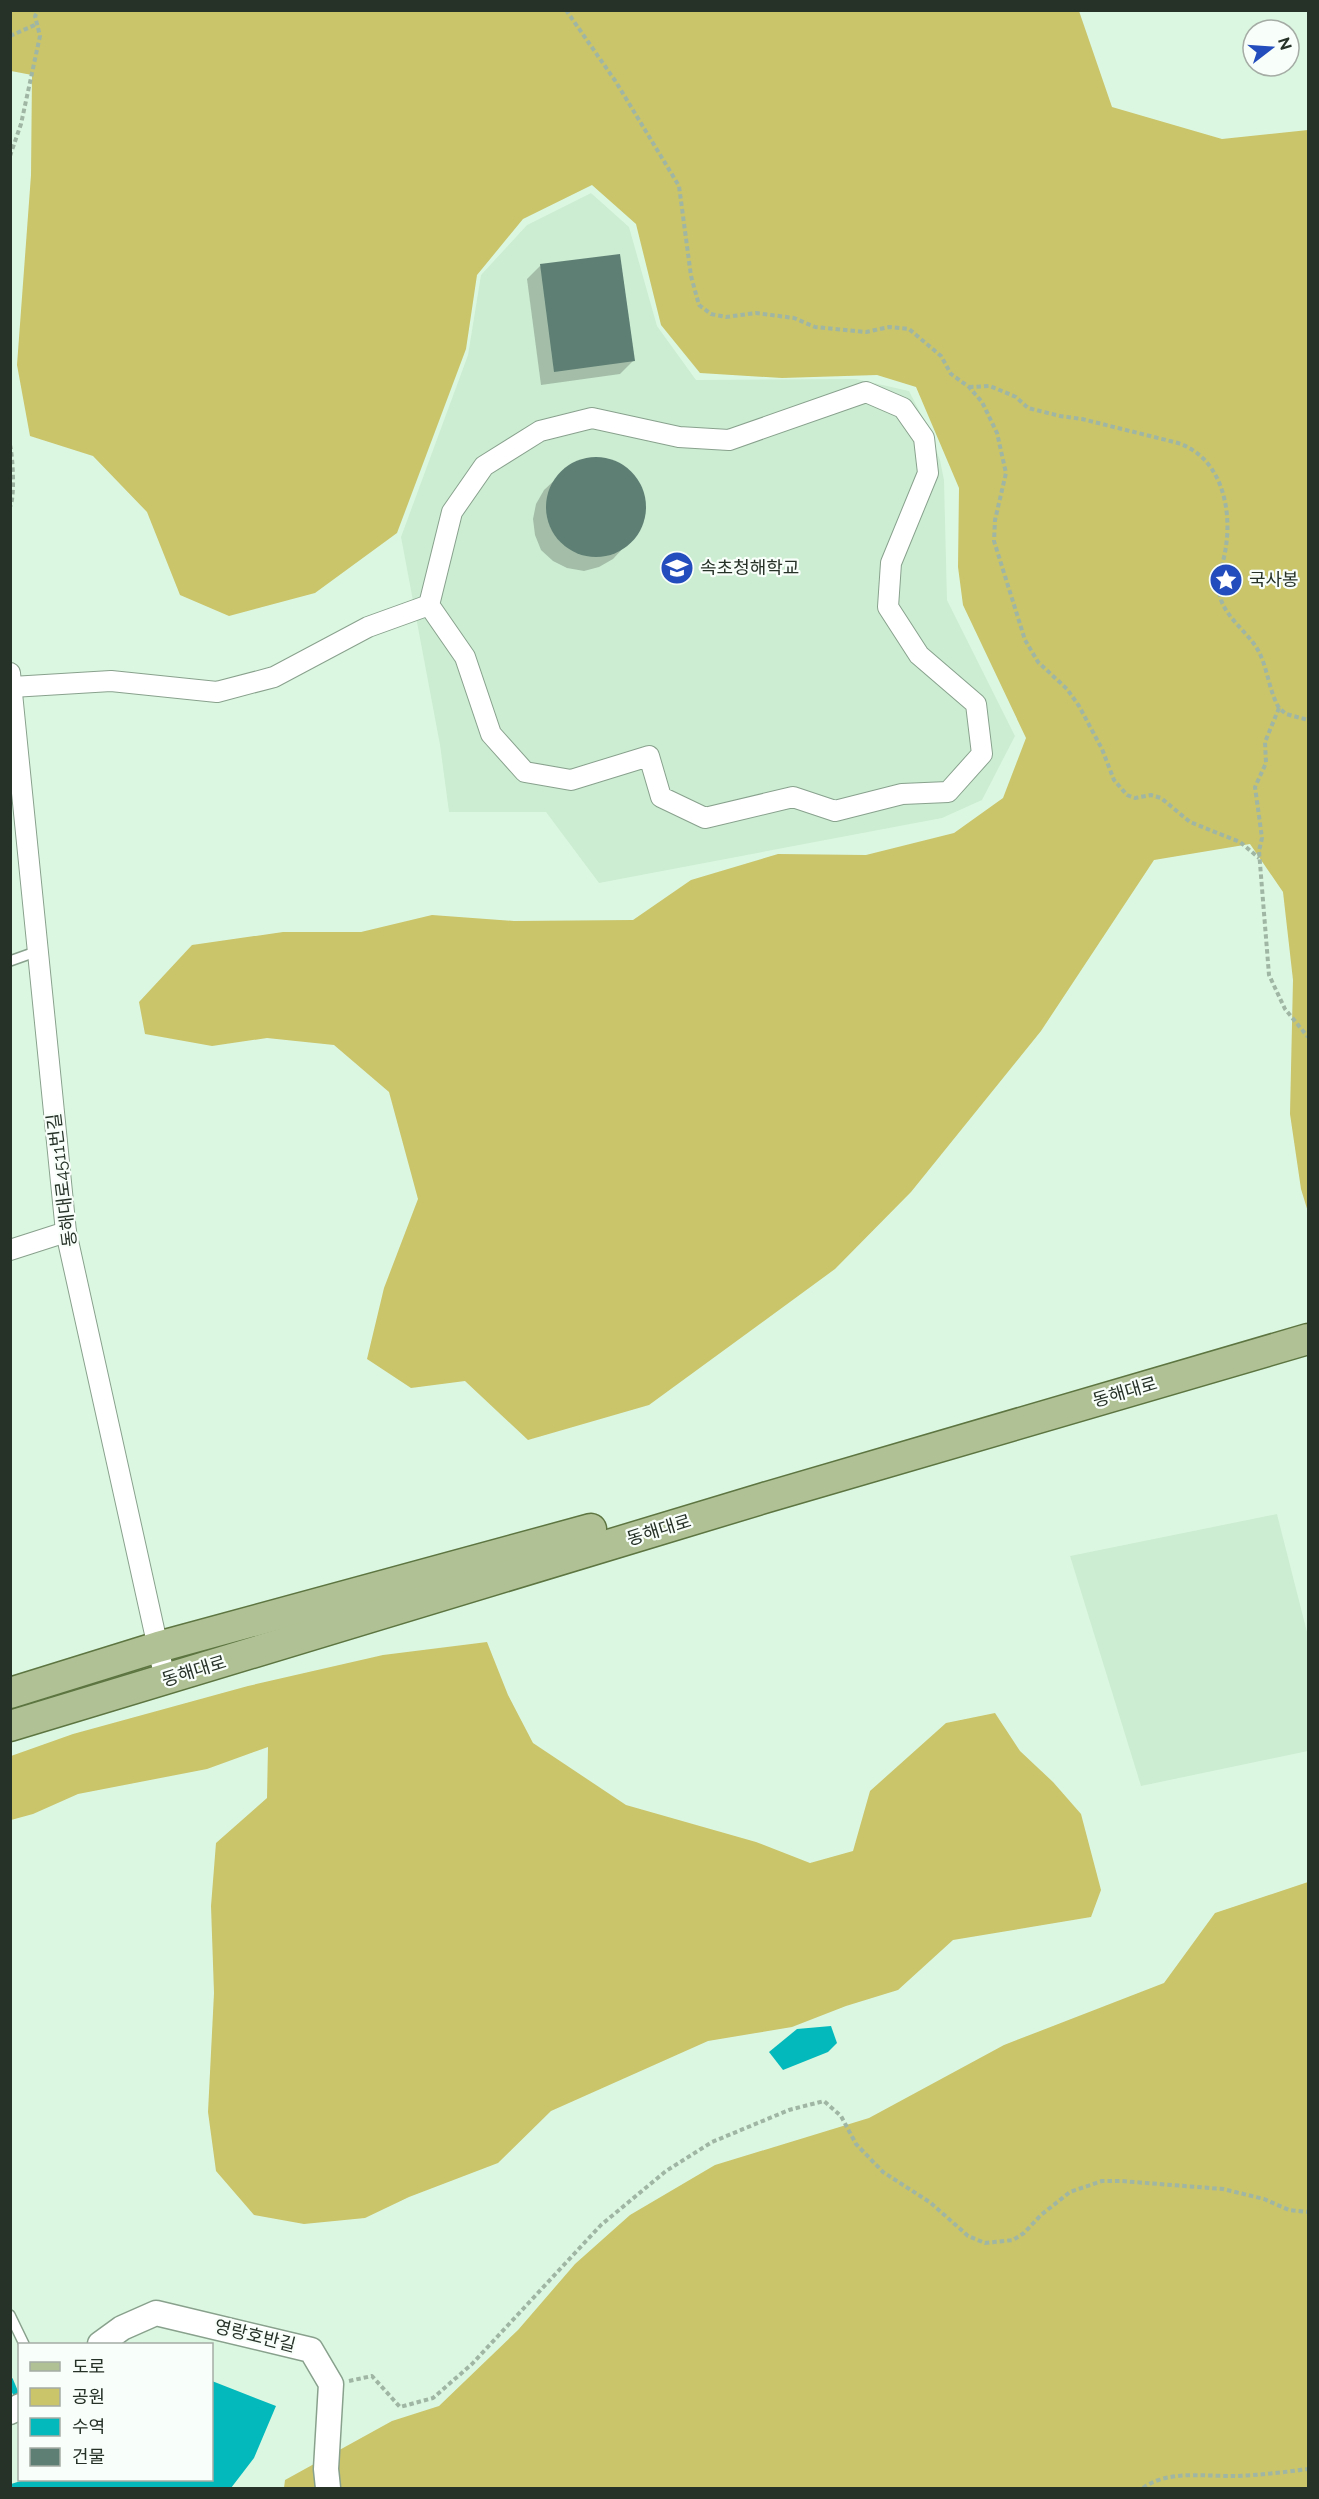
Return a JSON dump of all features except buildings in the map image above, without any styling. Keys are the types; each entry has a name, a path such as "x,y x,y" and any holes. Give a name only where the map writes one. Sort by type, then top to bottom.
{"main road":[{"name":"동해대로","path":"13,1692 158,1647 636,1517 1308,1323"},
{"name":"동해대로","path":"14,1725 753,1501 1308,1339"}],"street":[{"path":"867,392 903,408 924,438 928,473 891,563 888,607 919,655 976,704 982,754 948,792 902,794 835,811 793,797 705,818 661,797 648,756 571,780 525,772 491,734 465,657 429,605 452,512 484,466 540,431 592,418 680,437 729,440 867,392"},
{"path":"11,680 111,681 216,692 274,677 368,627 429,605"},
{"name":"동해대로4511번길","path":"11,680 66,1232 165,1679"},
{"path":"10,1250 66,1232"},
{"name":"영랑호반길","path":"101,2343 122,2328 156,2313 311,2350 331,2384"},
{"path":"328,2488 326,2469 331,2384"}],"lane":[{"path":"10,961 38,951"},
{"path":"10,2315 24,2343"}],"path":[{"path":"10,156 21,124 40,36 35,15 39,10"},
{"path":"566,10 616,82 680,186 691,276 699,305 711,314 726,317 756,313 794,318 815,327 866,332 890,327 909,329 941,356 951,374 969,387 982,402 997,433 1006,473 995,520 994,541 1025,639 1038,662 1067,689 1079,706 1093,731 1114,780 1127,795 1136,798 1151,795 1161,798 1190,822 1240,842 1259,858"},
{"path":"10,36 37,24"},
{"path":"969,387 990,386 1016,397 1028,408 1060,416 1082,418 1190,446 1205,458 1220,483 1229,520 1220,583 1222,602 1258,650 1279,708 1286,714 1308,720"},
{"path":"10,446 14,471 12,485 14,501 10,507"},
{"path":"1279,708 1264,742 1266,763 1255,787 1262,838 1259,858 1269,975 1285,1009 1308,1037"},
{"path":"331,2384 372,2376 400,2408 433,2398 472,2364 601,2225 666,2171 712,2142 789,2110 824,2101 841,2116 856,2145 883,2172 931,2203 968,2236 985,2243 1013,2240 1070,2192 1102,2181 1222,2189 1264,2199 1289,2210 1308,2211"},
{"path":"1143,2488 1154,2480 1167,2477 1239,2476 1308,2469"}],"shaded area":[{"name":"속초청해학교","path":"591,193 629,227 657,326 696,380 856,379 909,391 925,422 940,460 944,480 947,600 1015,736 982,800 942,818 599,883 546,812 449,812 440,745 401,537 468,355 481,275 527,225"},
{"path":"1277,1514 1308,1636 1308,1751 1141,1786 1070,1556"}],"green space":[{"path":"11,11 1079,11 1112,107 1222,139 1308,130 1308,1212 1301,1189 1290,1114 1293,980 1283,892 1250,844 1154,860 1041,1031 911,1192 835,1269 649,1405 528,1440 465,1381 411,1388 367,1359 384,1288 418,1199 389,1092 334,1045 267,1038 212,1046 145,1034 139,1002 192,945 283,932 361,932 432,915 514,921 633,920 691,880 778,854 866,855 954,833 1003,798 1026,738 963,605 958,567 959,488 916,387 877,375 782,378 700,373 661,325 636,224 592,185 523,219 477,275 466,349 397,533 315,593 229,616 180,595 147,512 93,456 30,436 17,365 31,175 32,75 11,71"},
{"path":"487,1642 508,1695 533,1743 626,1805 756,1842 810,1863 853,1851 870,1791 946,1723 995,1713 1020,1751 1053,1782 1081,1814 1101,1890 1091,1917 953,1940 898,1990 846,2006 792,2027 708,2041 551,2111 498,2163 409,2197 365,2218 304,2224 254,2215 216,2171 208,2112 214,1993 211,1906 216,1843 267,1798 268,1747 207,1769 78,1794 33,1814 11,1820 11,1756 73,1734 248,1686 383,1655"},
{"path":"1308,1882 1308,2488 284,2488 285,2480 392,2421 439,2406 518,2330 575,2264 630,2215 715,2165 869,2118 1004,2045 1164,1983 1215,1913"}],"water":[{"path":"831,2026 837,2043 828,2052 783,2070 769,2052 797,2029"},
{"path":"213,2381 276,2406 254,2458 231,2488 11,2488 11,2484 21,2481 213,2481"}],"waterway":[{"path":"10,2380 18,2399"}],"place":[{"name":"속초청해학교","path":"677,568"},
{"name":"국사봉","path":"1226,580"}]}
